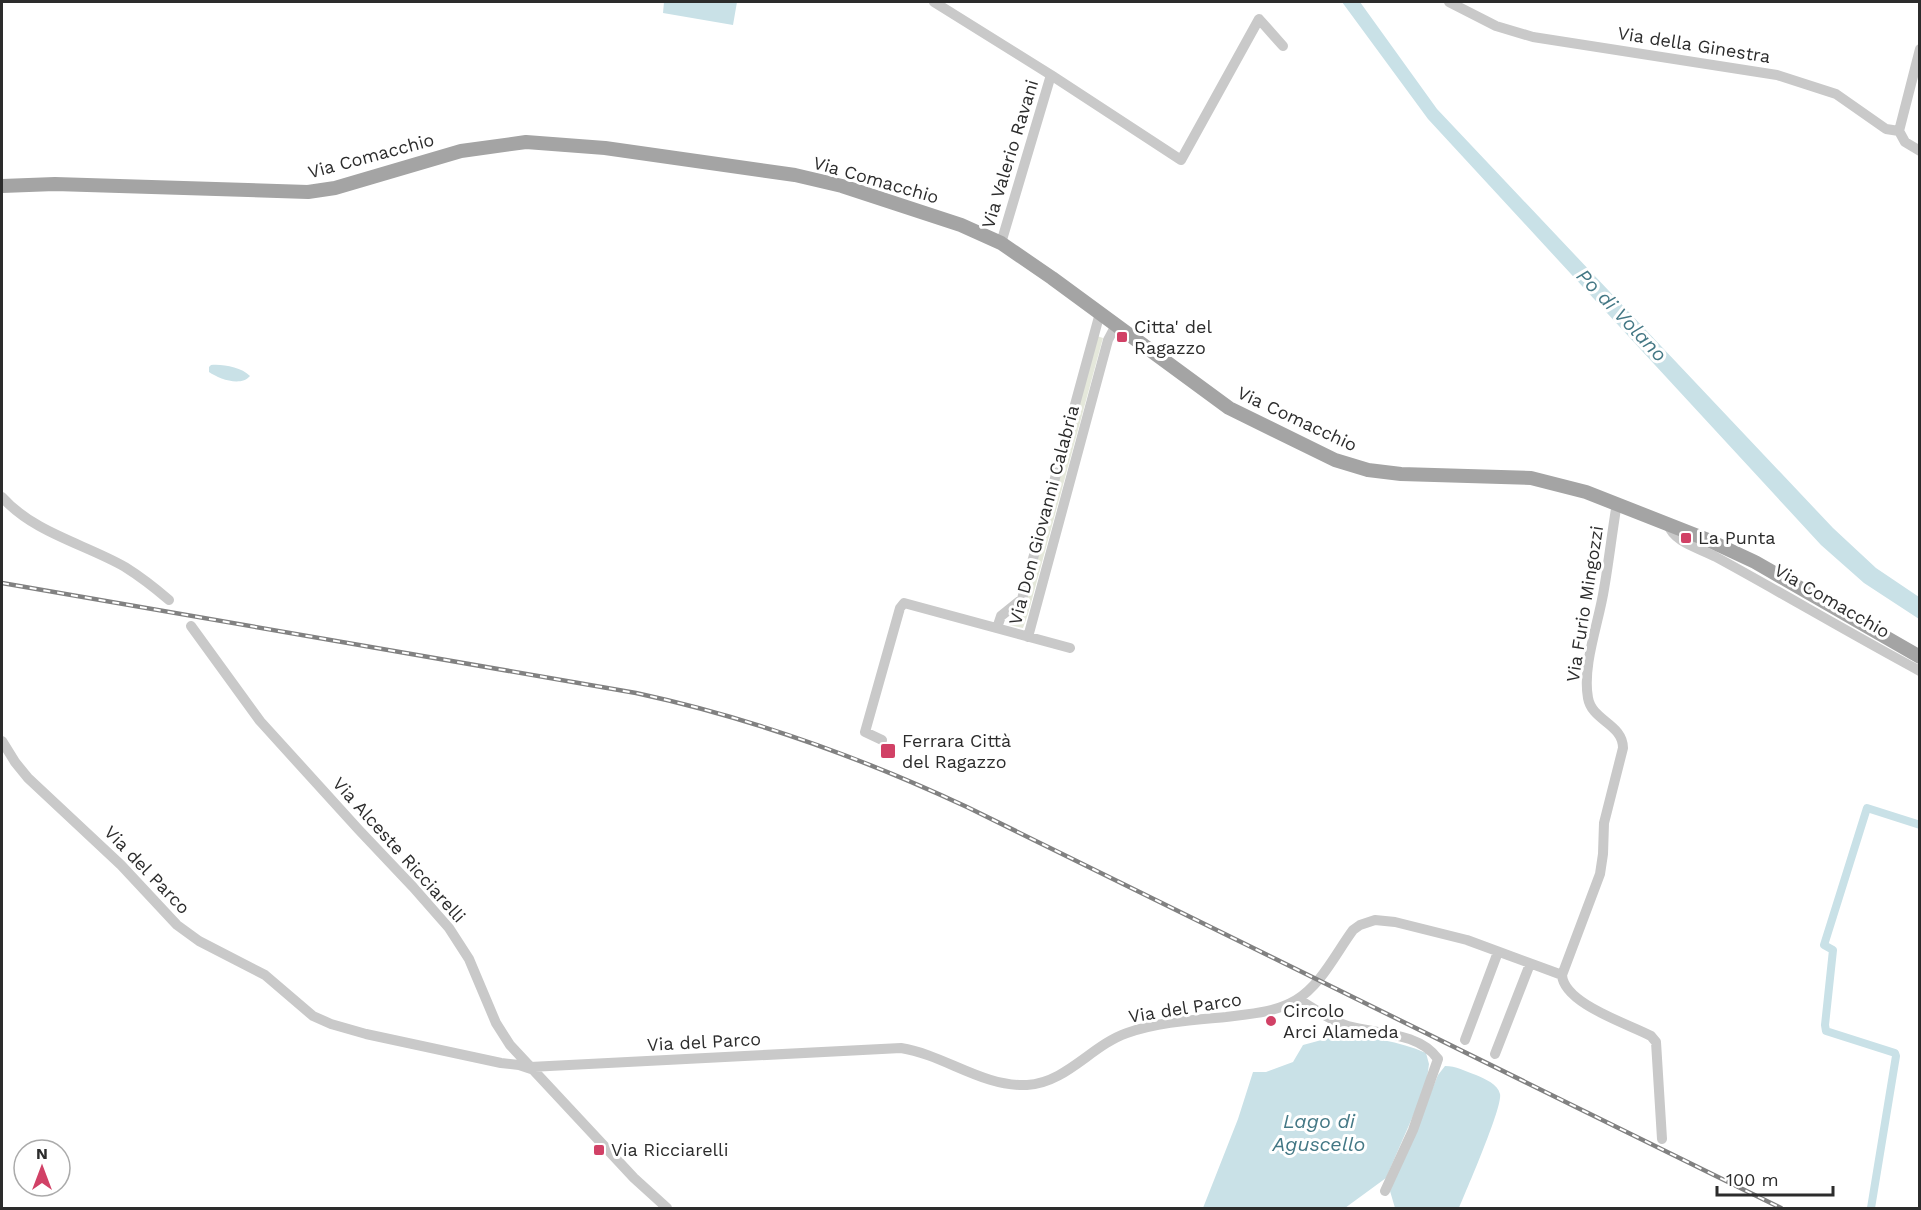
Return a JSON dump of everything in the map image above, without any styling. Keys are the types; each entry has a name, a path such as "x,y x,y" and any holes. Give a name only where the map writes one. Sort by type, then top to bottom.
{"main road":[{"name":"Via Comacchio","path":"2,186 55,184 308,192 335,188 461,151 506,143 546,142 620,150 820,180 909,206 1001,243 1229,408 1335,460 1368,470 1401,474 1531,478 1571,487 1668,524 1767,568 1920,657"}],"street":[{"name":"Via Valerio Ravani","path":"934,2 1052,75 1181,160 1259,19 1283,46"},
{"name":"Via della Ginestra","path":"1449,2 1496,26 1533,37 1777,75 1836,94 1886,129 1899,131 1905,142 1920,151"},
{"path":"1899,131 1920,49"},
{"name":"Via Valerio Ravani","path":"1001,243 1052,75"},
{"name":"Via Don Giovanni Calabria","path":"1100,313 1022,599 1001,616 997,628 1028,637 1108,340 1116,325"},
{"path":"2,497 9,505 40,525 137,575 169,600"},
{"name":"Via Furio Mingozzi","path":"1562,975 1600,874 1604,823 1623,748 1620,734 1592,708 1587,689 1617,503"},
{"name":"Via Comacchio","path":"1668,524 1672,533 1679,539 1762,581 1920,671"},
{"path":"882,740 865,732 902,606 907,603 997,628"},
{"name":"Via Alceste Ricciarelli","path":"191,626 260,721 449,928 474,969 501,1032 522,1058 634,1178 667,1209"},
{"path":"1028,637 1070,648"},
{"name":"Via del Parco","path":"2,741 28,778 115,860 177,925 265,975 308,1012 342,1027 532,1069 901,1048 926,1054 994,1081 1029,1085 1059,1075 1110,1041 1129,1032 1155,1026 1264,1013 1286,1005 1298,999 1318,980 1353,930 1368,922 1384,920 1431,930 1562,975"},
{"path":"1465,1040 1498,952"},
{"path":"1496,1054 1530,964"},
{"path":"1562,975 1565,984 1593,1010 1651,1036 1656,1042 1662,1139"},
{"path":"1298,999 1346,1025 1399,1036 1416,1042 1432,1051 1438,1059 1413,1130 1385,1191"},
{"name":"Via del Parco","path":"494,1061 513,1057 522,1058"},
{"path":"507,1064 522,1058"}],"shaded area":[{"path":"1097,336 1103,338 1028,614 1023,628 1009,625 1014,613 1023,602"}],"water":[{"path":"664,2 737,2 733,25 663,13"},
{"name":"Po di Volano","path":"1342,2 1360,2 1437,109 1833,528 1876,568 1919,597 1919,619 1864,583 1821,545 1428,119"},
{"path":"211,365 232,367 250,376 241,381 224,379 209,372"},
{"name":"Lago di Aguscello","path":"1340,1035 1384,1040 1426,1053 1429,1064 1426,1086 1386,1178 1345,1208 1203,1208 1238,1119 1253,1072 1266,1072 1293,1062 1303,1045"},
{"path":"1445,1066 1476,1075 1497,1087 1500,1094 1496,1114 1459,1208 1395,1208 1390,1191 1438,1075"}],"waterway":[{"path":"1871,1208 1896,1056 1895,1053 1826,1031 1833,950 1824,945 1867,808 1920,825"}],"railway":[{"path":"2,583 636,693 722,714 805,741 886,772 967,807 1781,1208"}],"place":[{"name":"Citta' del Ragazzo","path":"1122,337"},
{"name":"La Punta","path":"1686,538"},
{"name":"Ferrara Città del Ragazzo","path":"888,751"},
{"name":"Circolo Arci Alameda","path":"1271,1021"},
{"name":"Via Ricciarelli","path":"599,1150"}]}
